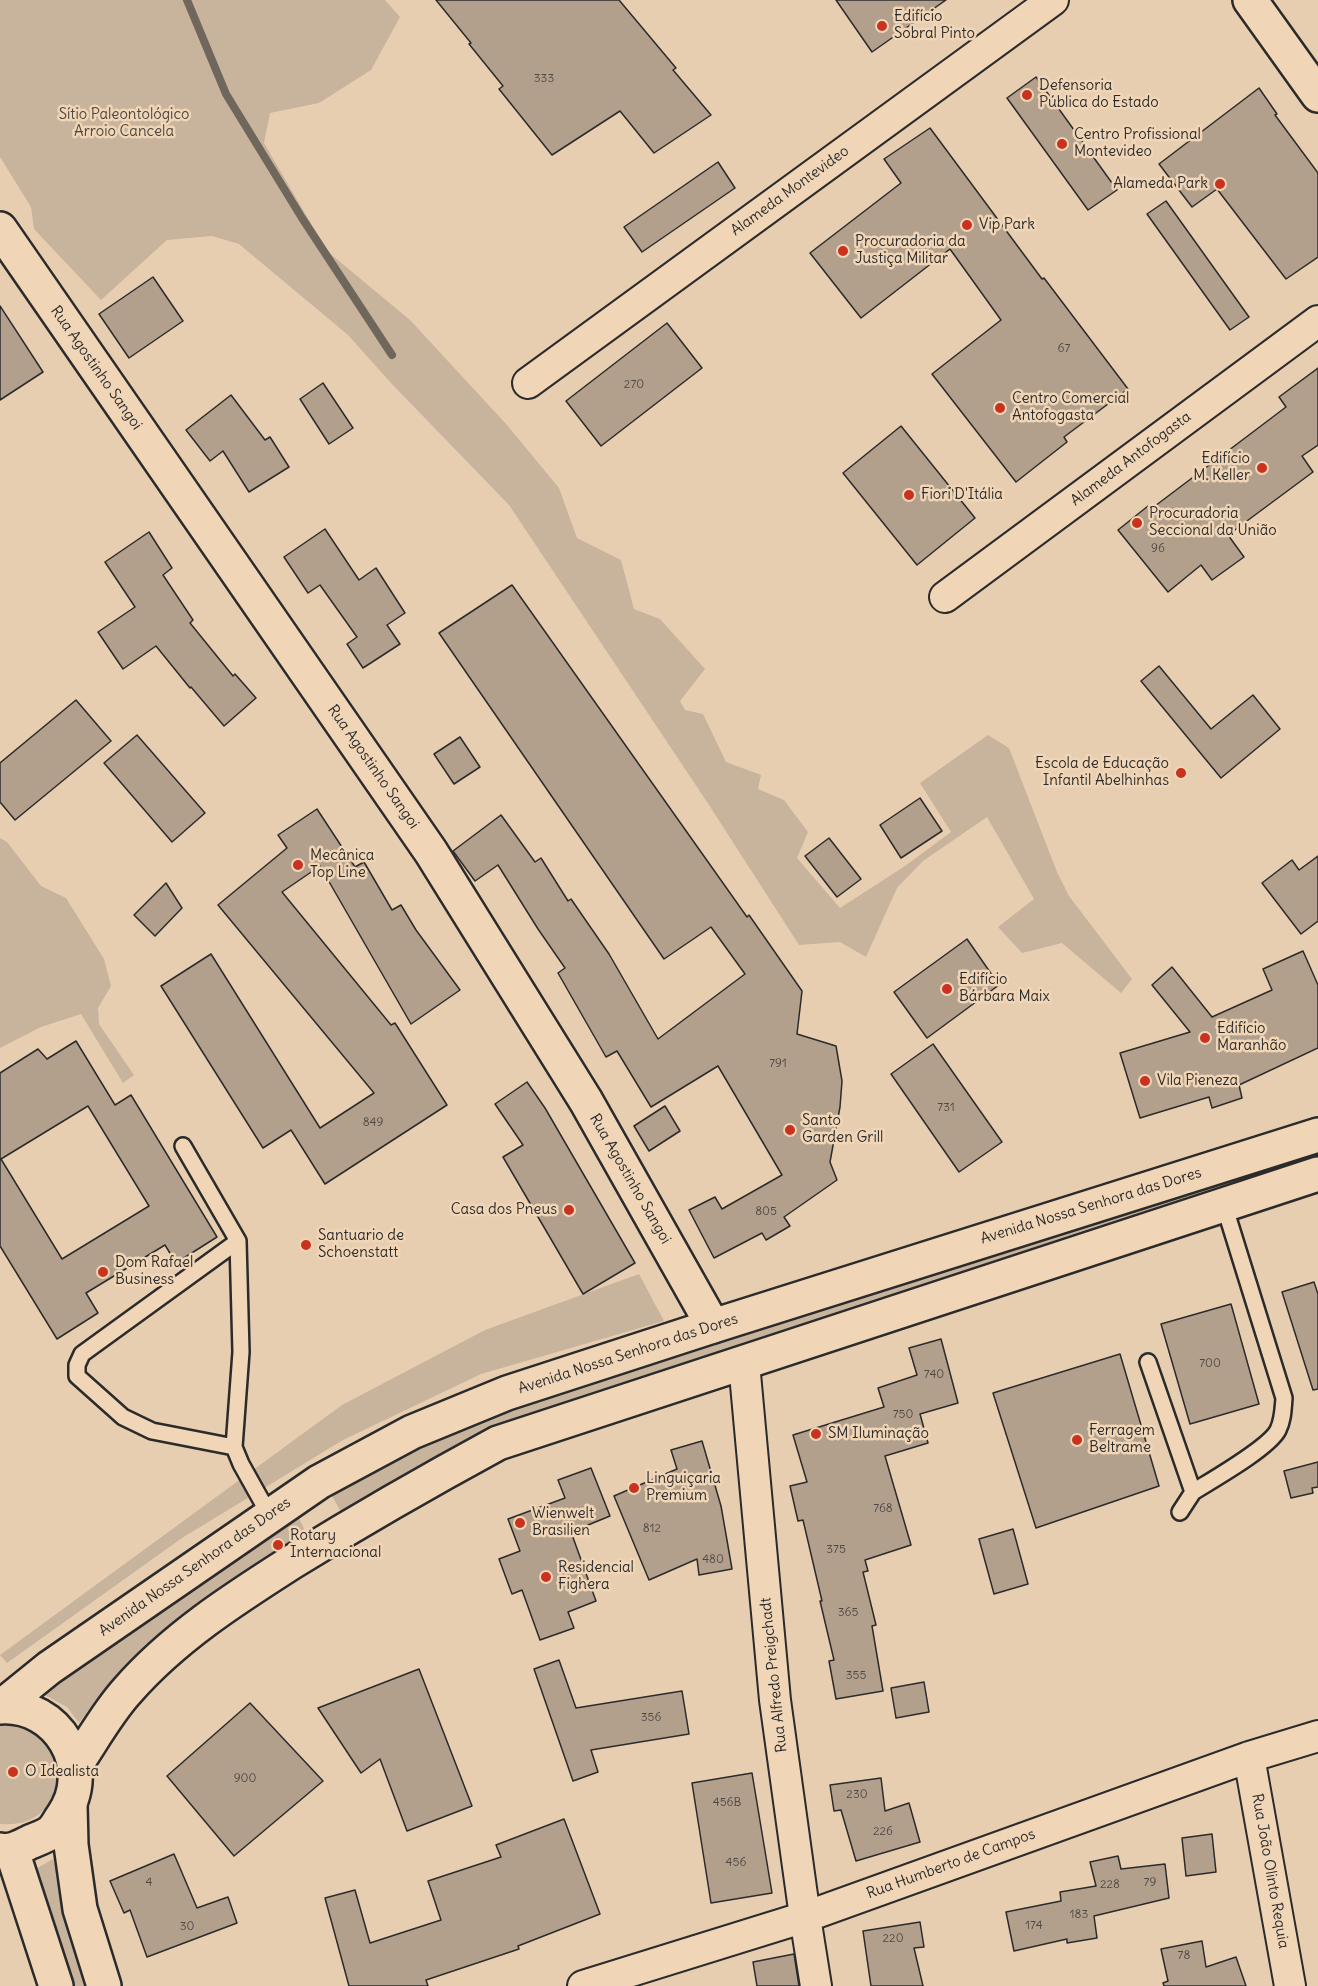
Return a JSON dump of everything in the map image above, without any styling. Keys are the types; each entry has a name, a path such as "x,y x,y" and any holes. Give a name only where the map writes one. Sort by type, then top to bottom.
{"main road":[{"path":"1250,0 1318,94"},
{"name":"Rua Agostinho Sangoi","path":"0,229 431,852 586,1101 713,1326"},
{"name":"Avenida Nossa Senhora das Dores","path":"1,1707 49,1668 319,1482 412,1432 507,1393 1318,1135"},
{"path":"75,1766 126,1692 149,1668 204,1621 246,1591 326,1541 411,1490 498,1443 1318,1174"},
{"path":"1,1707 28,1710 50,1722 67,1742 75,1766 76,1786 70,1805 51,1832 4,1851 56,1986"},
{"path":"70,1805 71,1845 80,1909 104,1986"}],"street":[{"name":"Alameda Montevideo","path":"528,383 1053,0"},
{"name":"Alameda Antofogasta","path":"945,597 1318,321"},
{"name":"Rua Alfredo Preigchadt","path":"744,1363 775,1700 816,1986"},
{"name":"Rua Humberto de Campos","path":"583,1986 805,1917 1249,1757 1318,1736"},
{"name":"Rua João Olinto Requia","path":"1249,1757 1290,1986"}],"lane":[{"path":"183,1146 238,1240 241,1352 234,1447 270,1516"},
{"path":"1180,1512 1193,1492 1256,1451 1277,1434 1283,1418 1284,1398 1224,1205"},
{"path":"234,1447 152,1431 123,1417 77,1376 76,1365 82,1354 238,1240"},
{"path":"1148,1362 1193,1492"}],"green space":[{"name":"Sítio Paleontológico Arroio Cancela","path":"0,0 385,0 400,17 371,70 319,103 270,113 264,143 327,251 410,320 507,425 559,488 577,538 621,560 634,609 660,619 705,669 680,701 685,710 703,714 726,762 761,775 758,789 784,800 808,832 797,858 840,908 905,866 951,832 920,783 988,735 1009,748 1057,872 1069,896 1132,979 1121,993 1062,943 1022,953 998,927 1034,899 987,817 923,861 897,888 866,957 840,942 799,945 709,805 509,505 348,335 239,244 212,236 167,240 101,300 34,229 31,207 0,157"},
{"path":"0,838 7,842 41,886 66,898 104,959 111,986 98,1008 99,1024 134,1075 123,1083 81,1014 41,1027 0,1048"},
{"path":"1318,1150 1318,1160 583,1395 506,1425 416,1467 341,1512 332,1496 407,1453 507,1410 579,1383"},
{"path":"639,1274 664,1321 481,1374 343,1440 182,1538 7,1663 0,1655 342,1405 485,1330"},
{"path":"298,1516 307,1535 141,1655 95,1701 79,1723 67,1707 41,1693 128,1636 181,1594"},
{"path":"0,1726 19,1726 39,1733 51,1747 58,1763 58,1781 52,1799 41,1813 23,1822 0,1824"},
{"path":"53,1859 89,1986 72,1986 34,1870"}],"building":[{"path":"436,0 619,0 676,68 673,70 711,115 654,153 620,111 552,155 499,89 503,86"},
{"name":"Edifício Sobral Pinto","path":"836,0 946,0 872,52"},
{"name":"Centro Profissional Montevideo","path":"1036,77 1117,190 1088,210 1007,98"},
{"path":"1259,88 1277,114 1275,115 1318,173 1318,257 1286,279 1217,189 1192,207 1159,164"},
{"path":"930,128 1042,279 1044,278 1128,389 1064,437 1067,442 1016,482 932,374 1001,320 950,249 861,318 810,253 901,183 884,159"},
{"path":"718,162 735,188 642,252 624,227"},
{"path":"1166,201 1249,317 1230,330 1147,214"},
{"path":"153,277 183,321 129,358 99,314"},
{"path":"0,306 43,372 0,400"},
{"path":"667,323 702,368 601,446 566,401"},
{"path":"1318,368 1318,445 1302,456 1313,472 1228,535 1244,557 1212,580 1201,565 1168,592 1118,530 1148,506 1151,509 1286,407 1279,397"},
{"path":"323,383 353,428 329,444 300,399"},
{"path":"231,395 265,440 270,437 289,467 249,492 223,451 210,461 186,430"},
{"name":"Fiori D'Itália","path":"901,426 975,518 917,565 843,473"},
{"path":"325,529 359,580 376,568 405,613 387,625 400,644 363,668 347,644 357,637 320,585 308,593 284,557"},
{"path":"149,532 172,568 163,575 193,620 190,623 233,676 235,674 256,698 224,726 156,646 123,669 98,632 135,607 105,562"},
{"path":"512,585 802,991 797,1034 836,1046 842,1081 840,1107 830,1162 837,1180 784,1217 790,1226 766,1240 762,1233 714,1258 689,1210 715,1197 722,1209 782,1175 718,1066 651,1107 617,1051 606,1057 558,973 565,968 498,865 475,881 453,851 501,815 535,862 541,858 568,901 571,899 609,954 658,1039 745,974 711,927 664,959 439,633"},
{"path":"1159,666 1211,729 1253,695 1280,729 1221,778 1141,681"},
{"path":"76,700 111,741 15,820 0,802 0,763"},
{"path":"137,735 205,813 172,842 104,763"},
{"path":"460,737 480,767 454,784 434,754"},
{"path":"920,798 942,831 901,858 880,825"},
{"path":"317,809 355,867 364,862 392,910 401,905 416,930 460,990 411,1024 320,866 282,892 391,1025 395,1023 447,1105 325,1184 291,1130 263,1148 161,986 211,954 320,1128 374,1093 218,905 287,848 278,835"},
{"path":"829,838 861,879 837,897 805,856"},
{"path":"1318,856 1318,921 1301,934 1262,883 1292,860 1299,870"},
{"path":"166,883 182,908 155,936 134,915"},
{"name":"Edifício Bárbara Maix","path":"967,939 999,985 927,1038 894,992"},
{"path":"1303,951 1318,985 1318,1048 1239,1085 1242,1098 1212,1108 1209,1097 1140,1118 1120,1053 1190,1032 1152,985 1172,967 1212,1017 1272,990 1263,969"},
{"path":"76,1041 115,1105 131,1095 217,1237 176,1263 165,1245 86,1293 98,1313 57,1339 0,1246 0,1073 38,1049 47,1059","holes":["88,1106 149,1206 62,1259 1,1159"]},
{"path":"933,1044 1002,1142 959,1172 891,1074"},
{"name":"Casa dos Pneus","path":"527,1082 545,1108 635,1263 583,1294 503,1157 523,1145 495,1104"},
{"path":"665,1106 680,1131 649,1151 634,1126"},
{"path":"1314,1282 1318,1294 1318,1389 1313,1390 1282,1292"},
{"path":"1231,1304 1259,1404 1190,1424 1161,1324"},
{"path":"941,1339 958,1403 920,1414 928,1443 885,1456 911,1545 865,1560 868,1571 863,1572 876,1625 872,1626 883,1691 836,1699 829,1661 834,1660 820,1601 822,1601 803,1520 798,1521 790,1486 807,1482 793,1435 884,1407 878,1388 917,1375 909,1348"},
{"name":"Ferragem Beltrame","path":"1120,1354 1159,1486 1036,1528 993,1393"},
{"path":"702,1441 721,1506 732,1569 699,1575 697,1559 649,1580 614,1496 677,1469 671,1450"},
{"path":"1318,1462 1318,1487 1312,1488 1313,1493 1291,1498 1284,1471"},
{"name":"Residencial Fighera","path":"591,1468 610,1516 571,1532 596,1601 568,1612 574,1628 540,1640 522,1590 512,1594 499,1559 520,1551 508,1519 565,1498 558,1480"},
{"path":"1013,1529 1028,1584 994,1594 979,1539"},
{"path":"559,1660 576,1708 682,1691 689,1734 591,1750 598,1772 573,1781 534,1669"},
{"path":"419,1669 472,1806 407,1831 380,1759 361,1773 318,1708"},
{"path":"924,1682 929,1712 896,1718 891,1688"},
{"path":"250,1703 323,1781 234,1856 167,1776"},
{"path":"752,1773 772,1893 711,1903 692,1783"},
{"path":"881,1778 885,1811 909,1803 920,1842 856,1861 841,1810 834,1811 830,1785"},
{"path":"564,1819 600,1914 518,1946 519,1949 426,1980 428,1986 349,1986 325,1898 355,1890 370,1943 441,1920 428,1881 501,1857 496,1845"},
{"path":"1212,1834 1216,1872 1186,1876 1182,1838"},
{"path":"174,1854 197,1908 228,1897 237,1923 147,1957 130,1910 124,1913 110,1881"},
{"path":"1118,1856 1121,1869 1165,1864 1169,1898 1094,1916 1097,1938 1067,1943 1067,1939 1014,1951 1006,1912 1061,1901 1060,1892 1096,1886 1090,1862"},
{"path":"920,1922 924,1947 914,1948 923,1986 871,1986 863,1931"},
{"path":"1202,1941 1206,1967 1236,1957 1246,1986 1164,1986 1163,1983 1168,1981 1161,1949"},
{"path":"794,1954 799,1986 757,1986 753,1962"}],"waterway":[{"path":"187,0 226,94 302,218 392,355"}],"place":[{"name":"Edifício Sobral Pinto","path":"882,26"},
{"name":"Defensoria Pública do Estado","path":"1027,95"},
{"name":"Centro Profissional Montevideo","path":"1062,144"},
{"name":"Alameda Park","path":"1220,184"},
{"name":"Vip Park","path":"967,225"},
{"name":"Procuradoria da Justiça Militar","path":"843,251"},
{"name":"Centro Comercial Antofogasta","path":"1000,408"},
{"name":"Edifício M. Keller","path":"1262,468"},
{"name":"Fiori D'Itália","path":"909,495"},
{"name":"Procuradoria Seccional da União","path":"1137,523"},
{"name":"Escola de Educação Infantil Abelhinhas","path":"1181,773"},
{"name":"Mecânica Top Line","path":"298,865"},
{"name":"Edifício Bárbara Maix","path":"947,989"},
{"name":"Edifício Maranhão","path":"1205,1038"},
{"name":"Vila Pieneza","path":"1145,1081"},
{"name":"Santo Garden Grill","path":"790,1130"},
{"name":"Casa dos Pneus","path":"569,1210"},
{"name":"Santuario de Schoenstatt","path":"306,1245"},
{"name":"Dom Rafael Business","path":"103,1272"},
{"name":"SM Iluminação","path":"816,1434"},
{"name":"Ferragem Beltrame","path":"1077,1440"},
{"name":"Linguiçaria Premium","path":"634,1488"},
{"name":"Wienwelt Brasilien","path":"520,1523"},
{"name":"Rotary Internacional","path":"278,1545"},
{"name":"Residencial Fighera","path":"546,1577"},
{"name":"O Idealista","path":"13,1772"}]}
